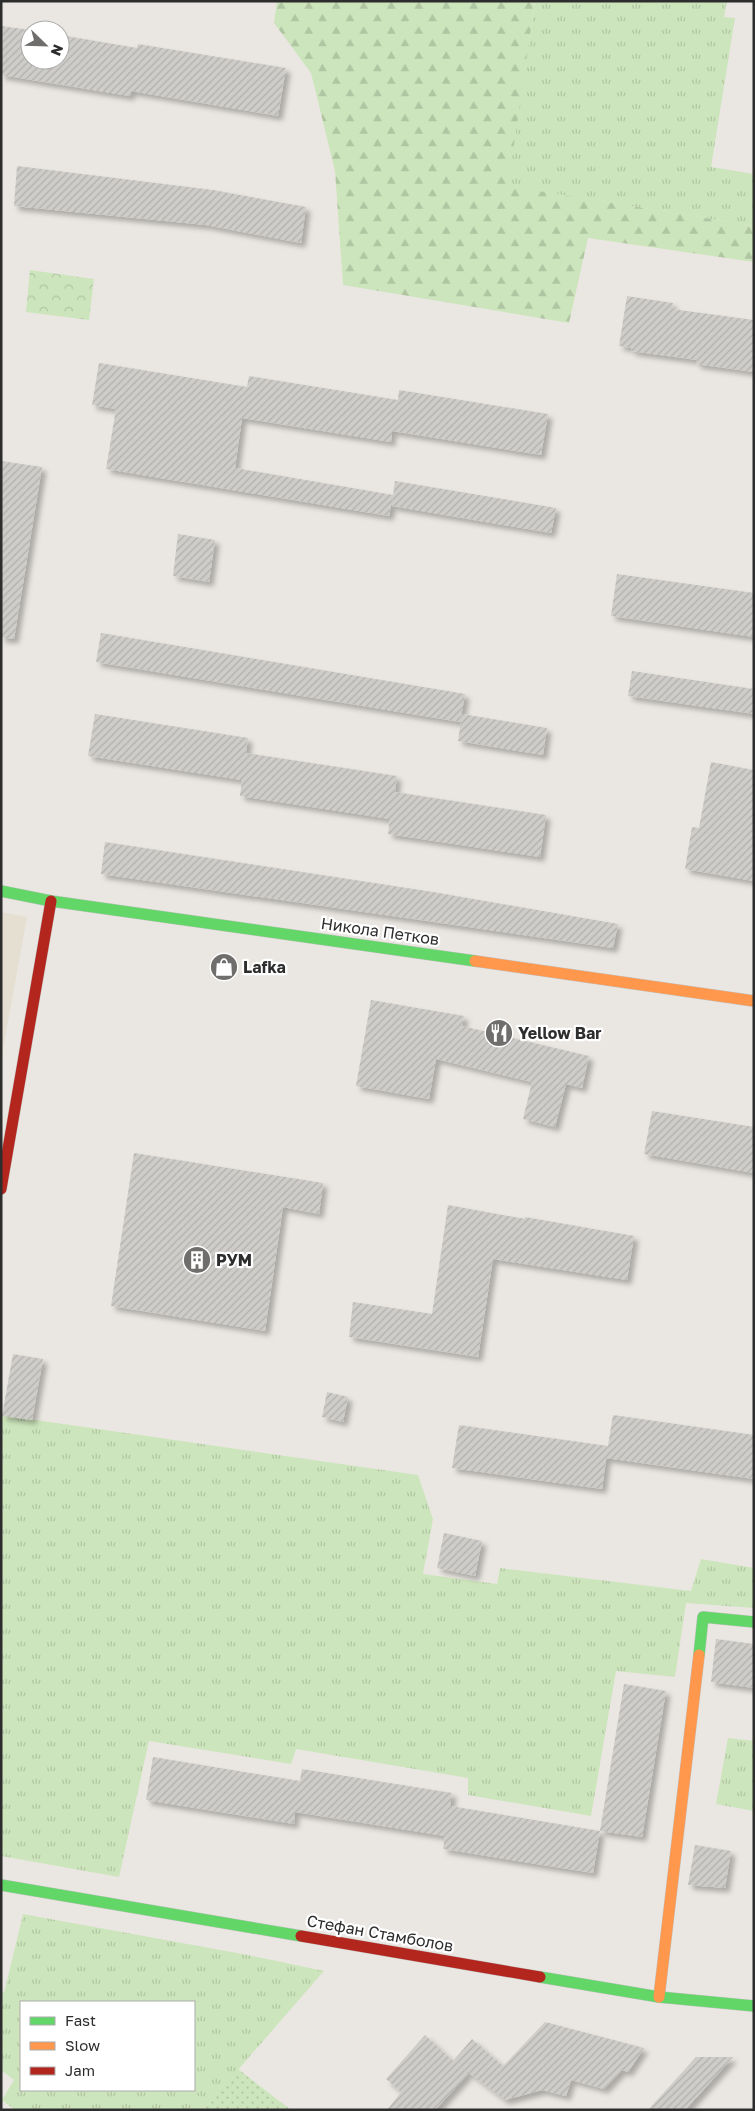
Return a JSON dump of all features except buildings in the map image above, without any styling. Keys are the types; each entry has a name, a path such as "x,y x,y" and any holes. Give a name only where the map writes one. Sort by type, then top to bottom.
{"street":[{"name":"Никола Петков","path":"1,891 51,901 754,1002"},
{"path":"1,1189 51,901"},
{"path":"659,1997 703,1617 754,1622"},
{"name":"Стефан Стамболов","path":"1,1886 659,1997 754,2006"}],"shaded area":[{"path":"1,912 27,917 1,1060"}],"green space":[{"path":"277,1 535,1 508,186 754,226 754,262 588,238 569,323 343,285 335,171 311,73 274,23"},
{"path":"535,1 727,1 724,17 735,18 711,167 754,174 754,226 507,186"},
{"path":"30,270 94,279 89,320 26,312"},
{"path":"1,1415 418,1475 433,1519 423,1574 497,1584 500,1568 691,1591 701,1559 754,1568 754,1608 686,1603 675,1677 616,1671 591,1816 468,1795 468,1778 296,1749 291,1764 149,1741 119,1877 1,1856"},
{"path":"728,1738 754,1741 754,1811 716,1804"},
{"path":"23,1914 248,1955 324,1971 203,2110 15,2110 2,2100 14,2080 1,2070 1,1991 4,1993"},
{"path":"238,2069 291,2110 203,2110"}],"traffic: fast":[{"path":"1,891 51,901 475,961"},
{"path":"699,1655 703,1617 754,1622"},
{"path":"1,1885 301,1936"},
{"path":"540,1977 659,1997 754,2006"}],"traffic: slow":[{"path":"475,961 754,1001"},
{"path":"659,1997 699,1655"}],"traffic: jam":[{"path":"1,1189 51,901"},
{"path":"301,1936 540,1977"}],"place":[{"name":"Lafka","path":"224,967"},
{"name":"Yellow Bar","path":"499,1033"},
{"name":"РУМ","path":"197,1260"}]}
